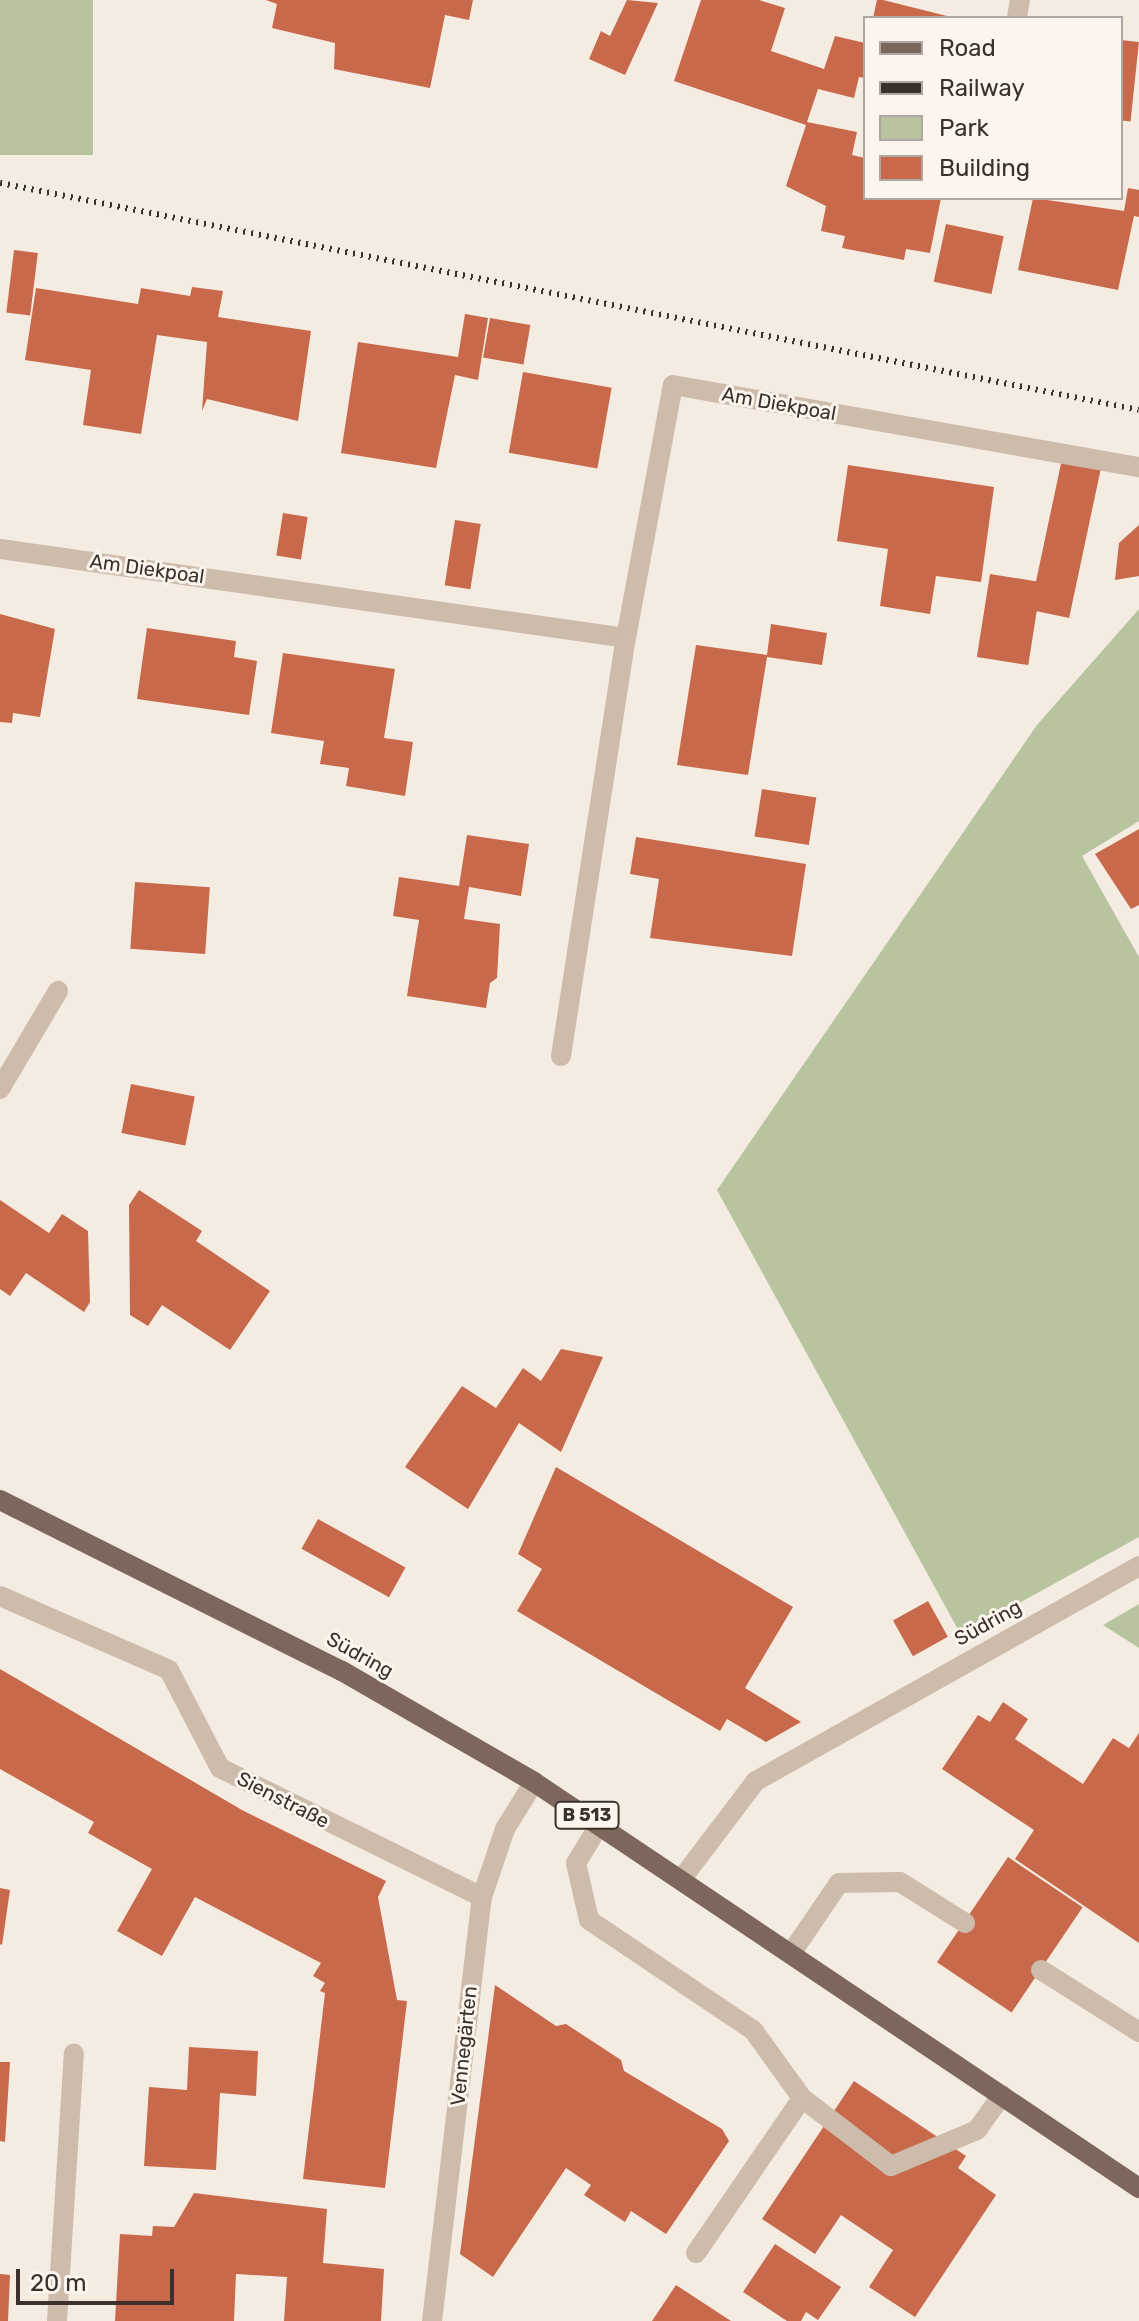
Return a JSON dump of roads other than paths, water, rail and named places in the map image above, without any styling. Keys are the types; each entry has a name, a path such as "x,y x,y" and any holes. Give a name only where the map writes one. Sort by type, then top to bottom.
{"main road":[{"name":"Südring","path":"0,1500 342,1671 534,1782 683,1877 1139,2188"}],"street":[{"name":"Am Diekpoal","path":"561,1056 626,638 673,385 1139,467"},
{"name":"Am Diekpoal","path":"0,549 626,638"},
{"path":"0,1089 58,991"},
{"name":"Südring","path":"683,1877 756,1781 1139,1566"},
{"name":"Sienstraße","path":"0,1596 169,1670 220,1768 482,1897"},
{"name":"Vennegärten","path":"432,2321 482,1897 505,1829 534,1782"},
{"path":"600,1824 576,1863 589,1920 753,2030 802,2098 891,2166 977,2130 1002,2095"},
{"path":"792,1952 839,1883 900,1882 965,1923"},
{"path":"1041,1970 1139,2032"},
{"path":"57,2321 74,2054"},
{"path":"696,2253 802,2098"}],"railway":[{"path":"0,183 1139,410"}]}
